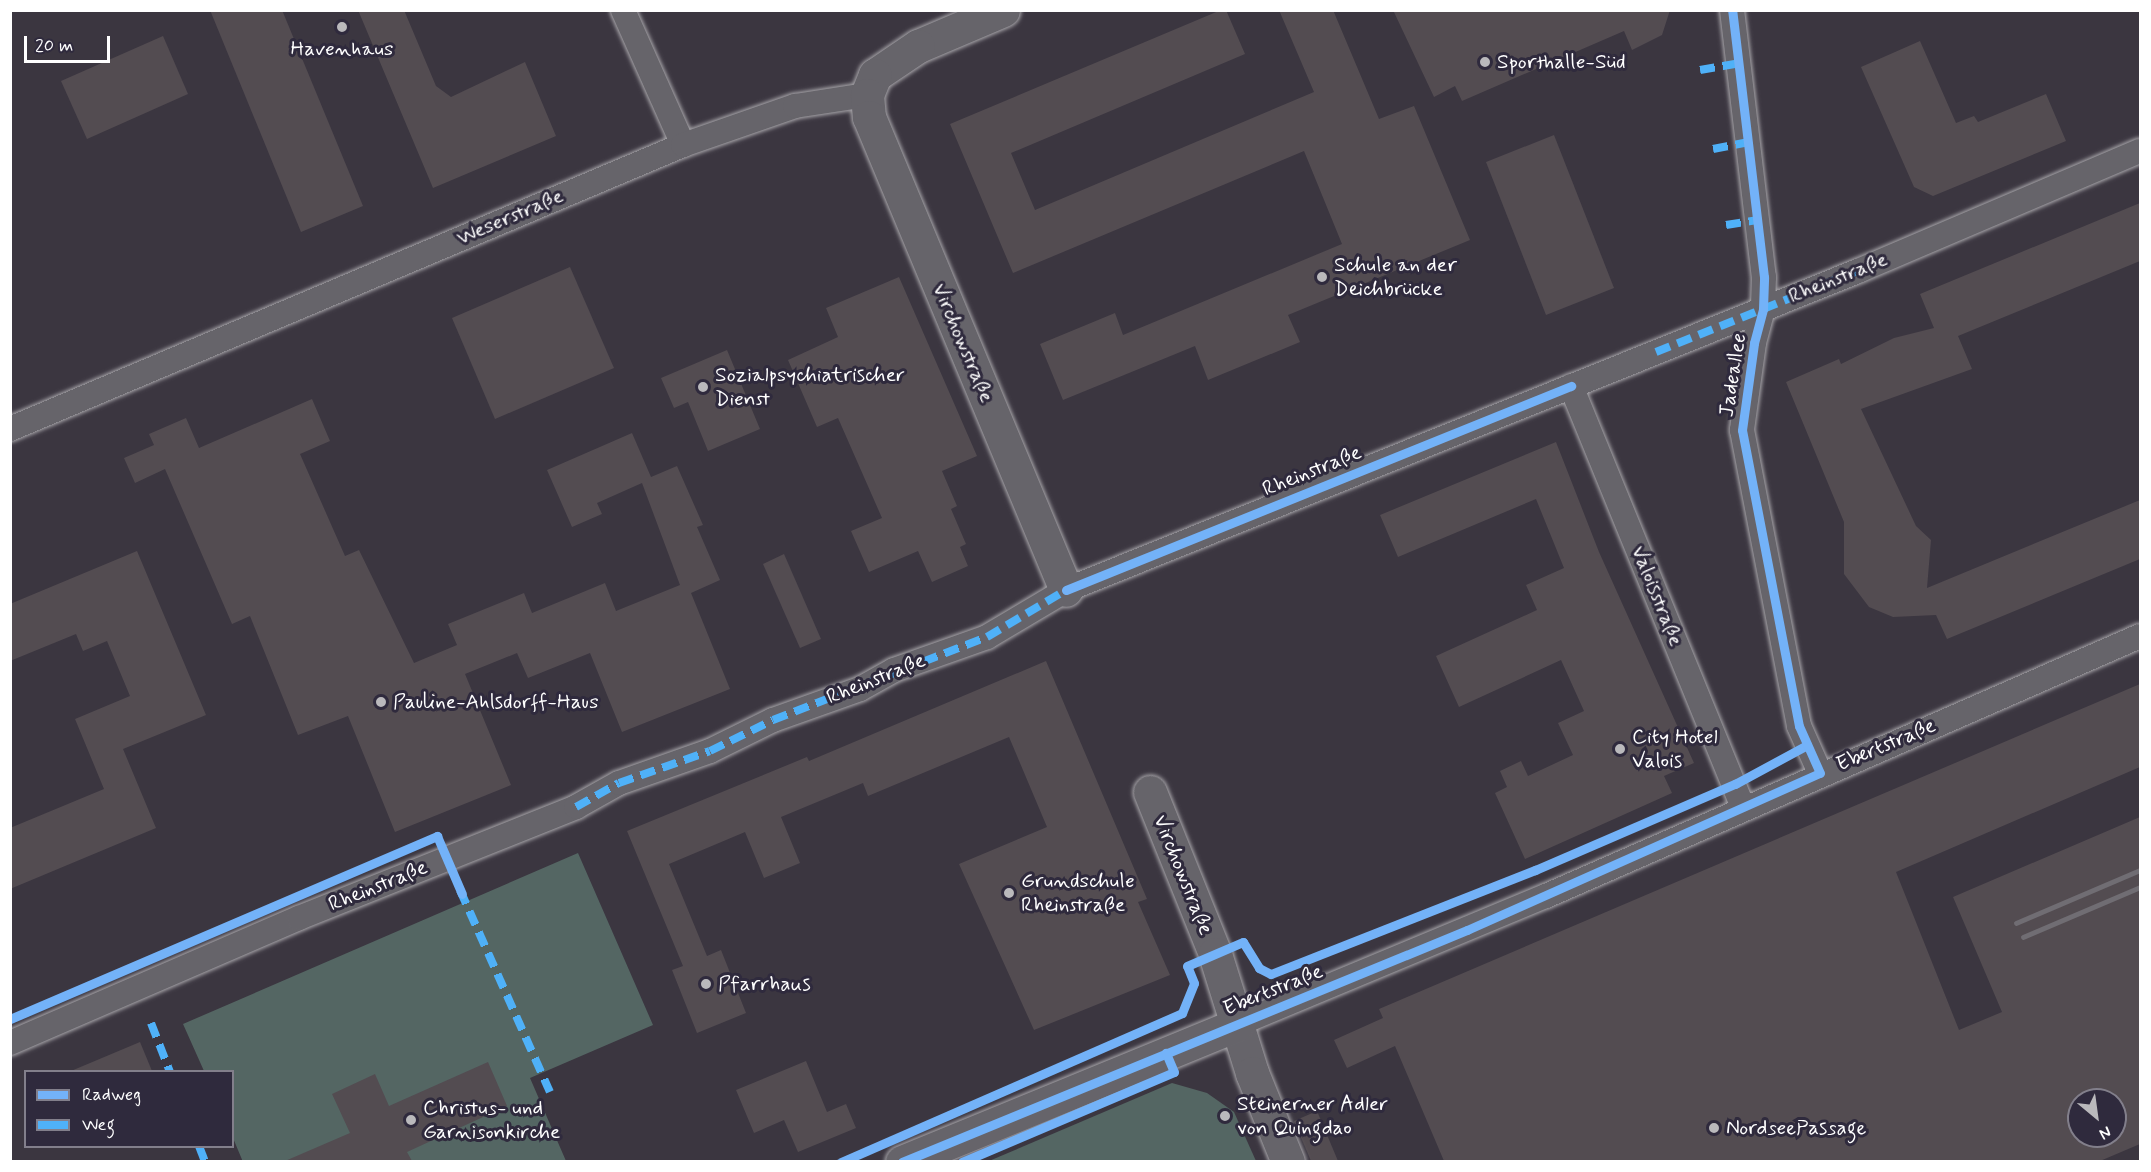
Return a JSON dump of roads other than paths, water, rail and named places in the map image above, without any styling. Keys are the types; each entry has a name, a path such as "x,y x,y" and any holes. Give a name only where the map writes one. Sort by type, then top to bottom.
{"street":[{"path":"623,10 683,145"},
{"path":"867,95 875,75 894,60 1003,10"},
{"name":"Jadeallee","path":"1732,10 1759,220 1763,309 1754,343 1742,430 1799,726 1820,773"},
{"name":"Weserstraße","path":"10,429 683,145 795,106 867,95"},
{"name":"Virchowstraße","path":"867,95 869,117 1066,590"},
{"name":"Rheinstraße","path":"10,1043 299,918 576,807 619,783 710,751 773,720 860,689 894,669 987,637 1066,590 1763,309 2140,151"},
{"name":"Valoisstraße","path":"1571,386 1743,807"},
{"name":"Ebertstraße","path":"902,1161 1546,896 1820,773 2140,636"},
{"name":"Virchowstraße","path":"1150,792 1215,954 1288,1161"}],"railway":[{"path":"2016,923 2140,870"},
{"path":"2023,937 2140,887"}],"place":[{"name":"Havenhaus","path":"342,27"},
{"name":"Sporthalle-Süd","path":"1485,62"},
{"name":"Schule an der Deichbrücke","path":"1322,277"},
{"name":"Sozialpsychiatrischer Dienst","path":"703,387"},
{"name":"Pauline-Ahlsdorff-Haus","path":"381,702"},
{"name":"City Hotel Valois","path":"1620,749"},
{"name":"Grundschule Rheinstraße","path":"1009,893"},
{"name":"Pfarrhaus","path":"706,984"},
{"name":"Steinerner Adler von Quingdao","path":"1225,1116"},
{"name":"Christus- und Garnisonkirche","path":"411,1120"},
{"name":"NordseePassage","path":"1714,1128"}]}
